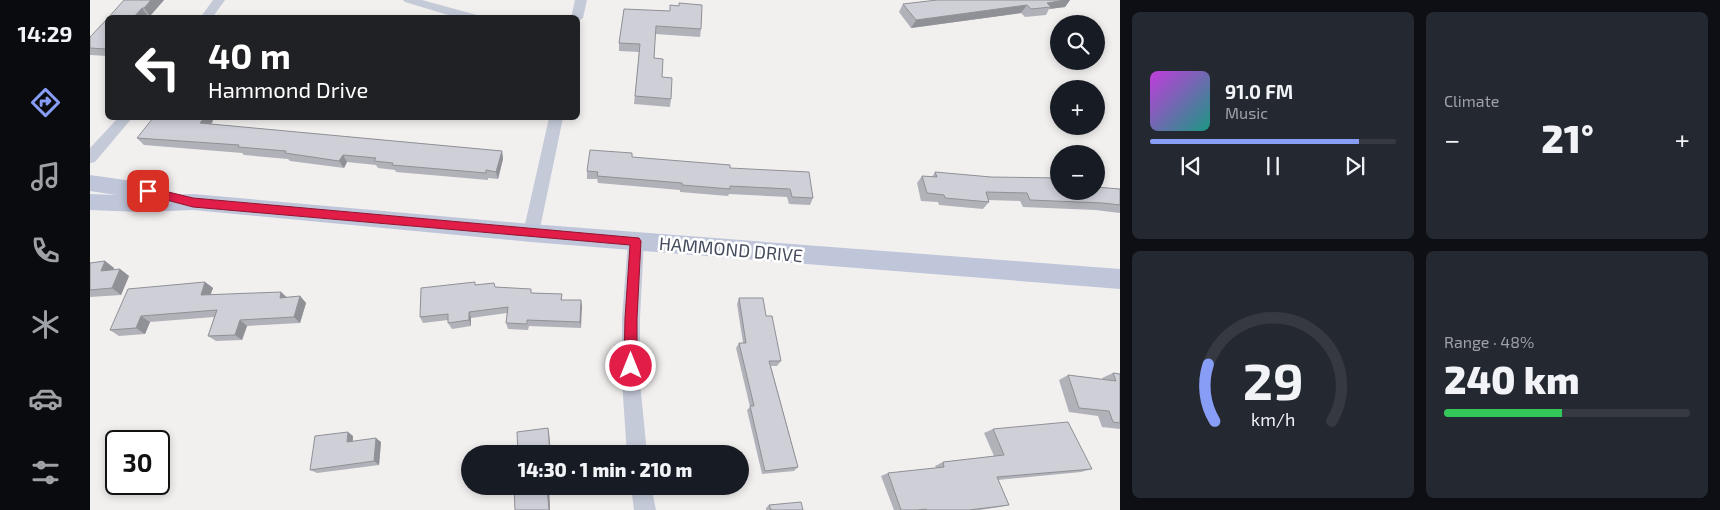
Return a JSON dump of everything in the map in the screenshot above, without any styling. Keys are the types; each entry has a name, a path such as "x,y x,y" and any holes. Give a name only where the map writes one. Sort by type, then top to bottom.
{"street":[{"path":"208,15 219,0"},
{"path":"409,0 464,15"},
{"path":"578,15 581,0"},
{"path":"90,158 122,120"},
{"path":"531,233 556,120"},
{"name":"HAMMOND DRIVE","path":"90,183 148,191 193,202"},
{"name":"HAMMOND DRIVE","path":"90,202 140,204 193,202 531,233 1120,279"},
{"path":"636,241 631,318 631,364 636,445"},
{"path":"642,495 645,510"}],"building":[{"path":"124,0 151,0 136,15 111,15"},
{"path":"937,0 1065,0 1047,3 1051,7 1031,9 1027,5 916,20 903,4"},
{"path":"679,3 702,5 701,29 656,26 654,58 663,59 662,77 672,78 671,99 635,96 640,44 619,43 624,9 670,11 670,5 679,6"},
{"path":"105,21 105,49 90,48 90,37"},
{"path":"151,120 202,120 200,123 502,151 496,172 486,170 486,173 392,165 393,163 374,161 376,158 343,155 339,161 285,153 286,151 238,147 239,145 137,138"},
{"path":"590,150 632,153 632,157 730,165 730,168 809,172 813,198 792,197 790,189 730,186 730,189 597,176 598,172 587,171"},
{"path":"935,172 991,177 1050,178 1050,200 1105,200 1105,188 1120,189 1120,205 1030,200 1027,193 986,192 989,202 945,198 944,195 927,193 922,176 937,177"},
{"path":"105,261 101,271 120,269 112,288 90,290 90,263"},
{"path":"205,282 201,295 281,292 280,298 300,296 294,317 240,320 235,335 208,336 217,310 141,316 136,328 110,330 128,289"},
{"path":"475,282 475,285 494,283 495,287 531,289 531,293 562,294 561,300 581,300 580,322 527,320 527,324 506,323 508,307 469,312 469,320 448,323 448,314 420,317 421,288"},
{"path":"739,298 763,298 766,316 772,316 781,361 769,361 798,467 765,471 750,406 754,406 739,343 746,343"},
{"path":"1113,373 1120,374 1120,423 1113,422 1109,411 1079,408 1068,375 1116,381"},
{"path":"1068,422 1092,469 997,477 1009,505 969,510 901,510 888,473 944,467 943,462 1004,455 993,429"},
{"path":"548,428 549,445 518,445 517,432"},
{"path":"348,432 347,442 376,438 374,461 310,470 315,436"},
{"path":"514,495 548,495 549,510 515,510"},
{"path":"801,502 803,510 771,510 769,505"}],"route":[{"path":"148,191 193,202 636,241 631,318 631,366"}]}
